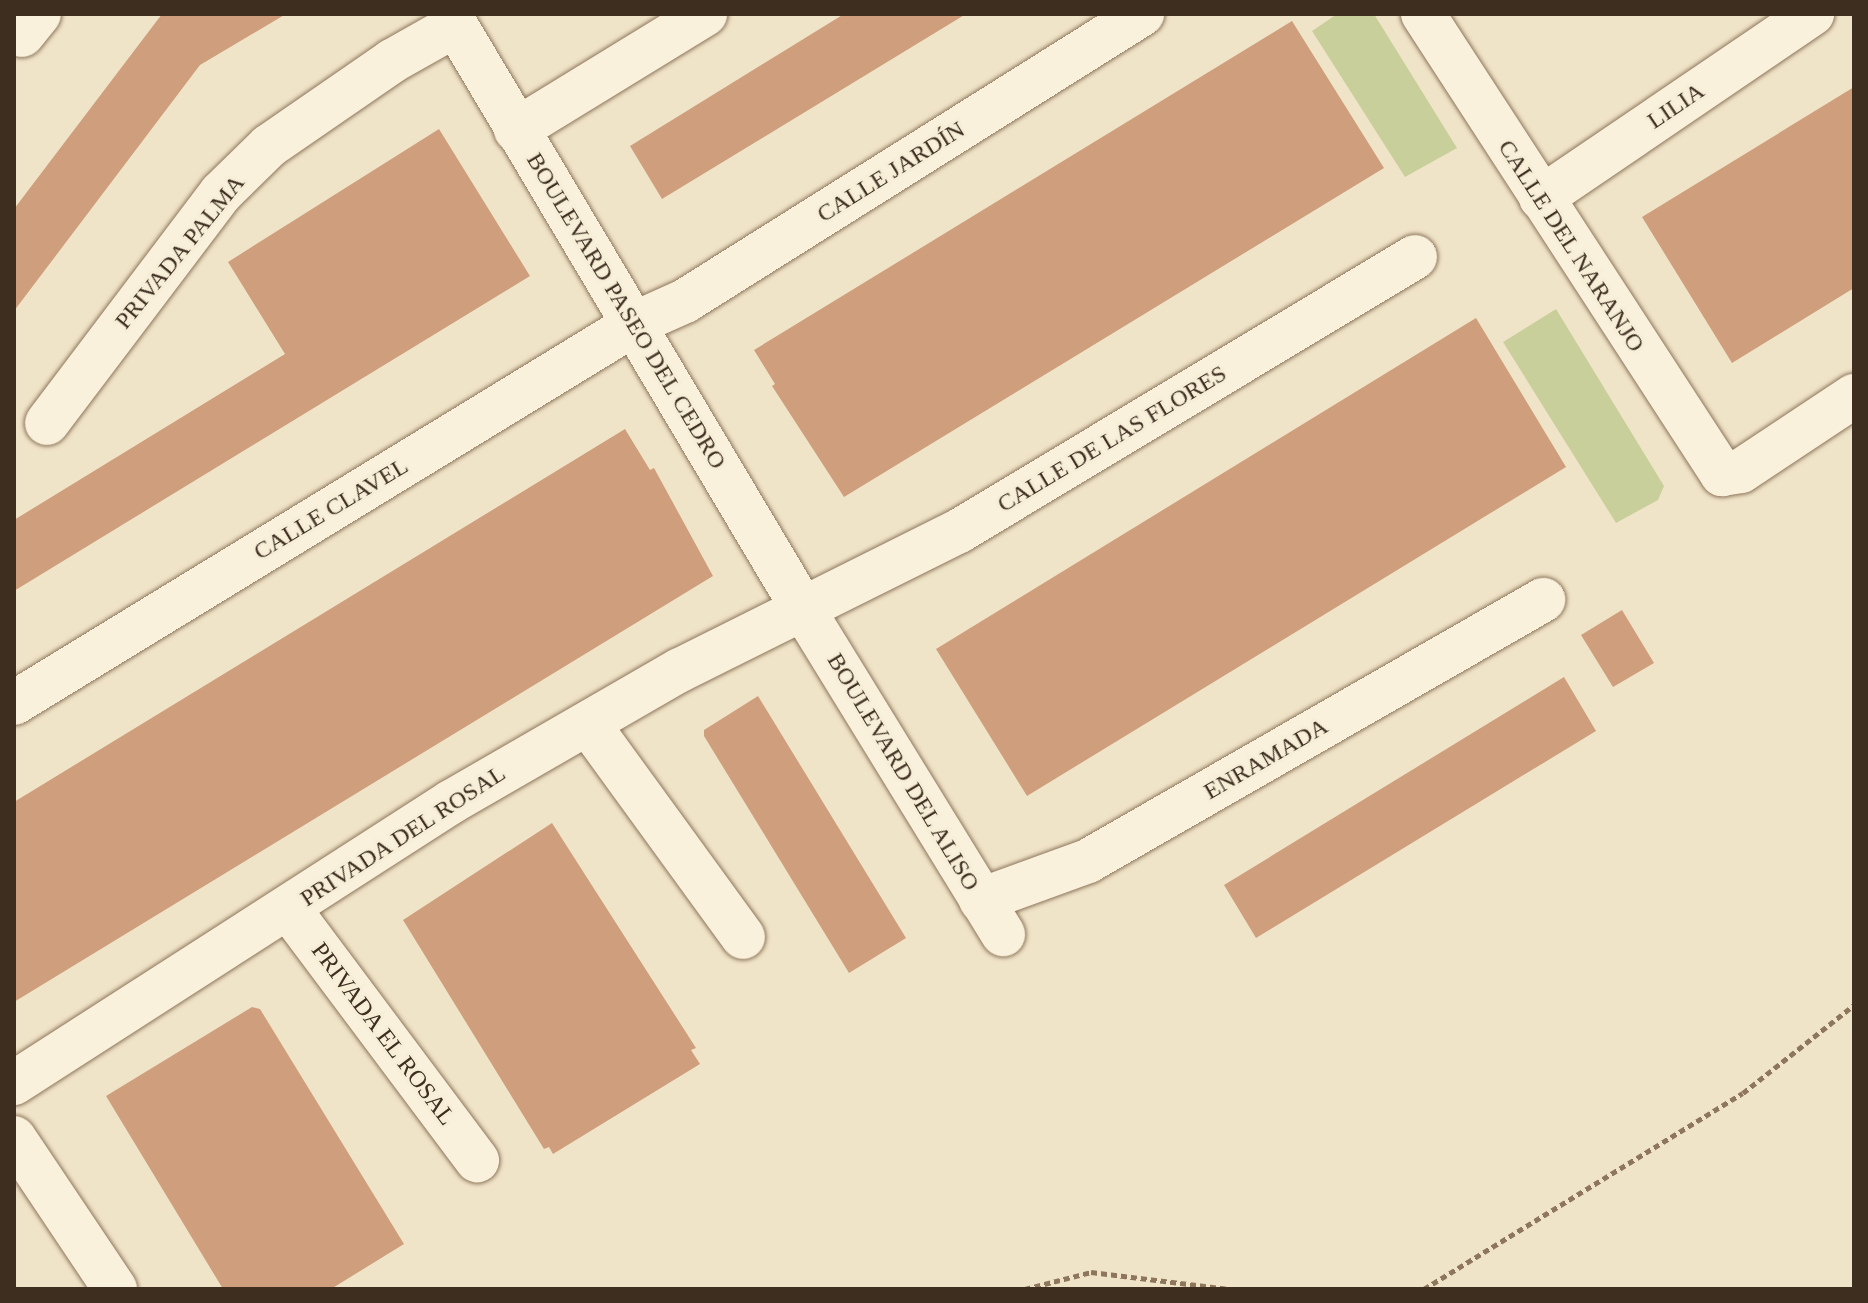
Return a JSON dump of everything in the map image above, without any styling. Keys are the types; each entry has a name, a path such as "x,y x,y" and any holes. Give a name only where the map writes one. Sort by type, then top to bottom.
{"street":[{"path":"516,130 705,14"},
{"name":"CALLE JARDÍN","path":"636,323 685,301 1142,14"},
{"name":"CALLE DEL NARANJO","path":"1423,14 1722,474 1741,471 1854,396"},
{"name":"LILIA","path":"1541,198 1812,14"},
{"name":"BOULEVARD PASEO DEL CEDRO","path":"453,20 516,130 636,323 803,609"},
{"name":"PRIVADA PALMA","path":"47,423 221,193 269,146 453,20"},
{"name":"CALLE DE LAS FLORES","path":"803,609 959,531 1415,257"},
{"name":"CALLE CLAVEL","path":"18,694 636,323"},
{"name":"ENRAMADA","path":"992,917 1543,600"},
{"name":"PRIVADA DEL ROSAL","path":"14,1083 451,802 680,670 803,609"},
{"name":"BOULEVARD DEL ALISO","path":"803,609 992,917"},
{"path":"589,725 743,937"},
{"name":"PRIVADA EL ROSAL","path":"289,909 477,1160"},
{"path":"14,1138 115,1289"}],"path":[{"path":"1424,1289 1743,1093 1854,1005"},
{"path":"1025,1289 1091,1272 1229,1289"}],"green space":[{"path":"1337,14 1374,14 1457,148 1405,177 1312,31"},
{"path":"1556,309 1664,486 1658,500 1616,523 1503,342"}],"building":[{"path":"162,14 286,14 200,65 14,311 14,209"},
{"path":"844,14 966,14 662,199 630,146"},
{"path":"1292,21 1384,168 844,497 772,386 775,384 754,350"},
{"path":"1854,87 1854,288 1732,363 1642,217"},
{"path":"439,129 530,276 14,591 14,520 285,354 228,262"},
{"path":"1476,318 1566,467 1027,796 936,649"},
{"path":"625,429 650,470 654,468 713,576 14,1002 14,802"},
{"path":"1622,610 1654,663 1613,687 1581,635"},
{"path":"1564,677 1596,731 1256,938 1224,885"},
{"path":"758,696 906,938 849,973 704,736 704,730"},
{"path":"552,823 696,1048 691,1050 700,1064 553,1154 549,1147 544,1149 403,920"},
{"path":"252,1007 260,1009 404,1244 331,1289 223,1289 106,1096"}]}
